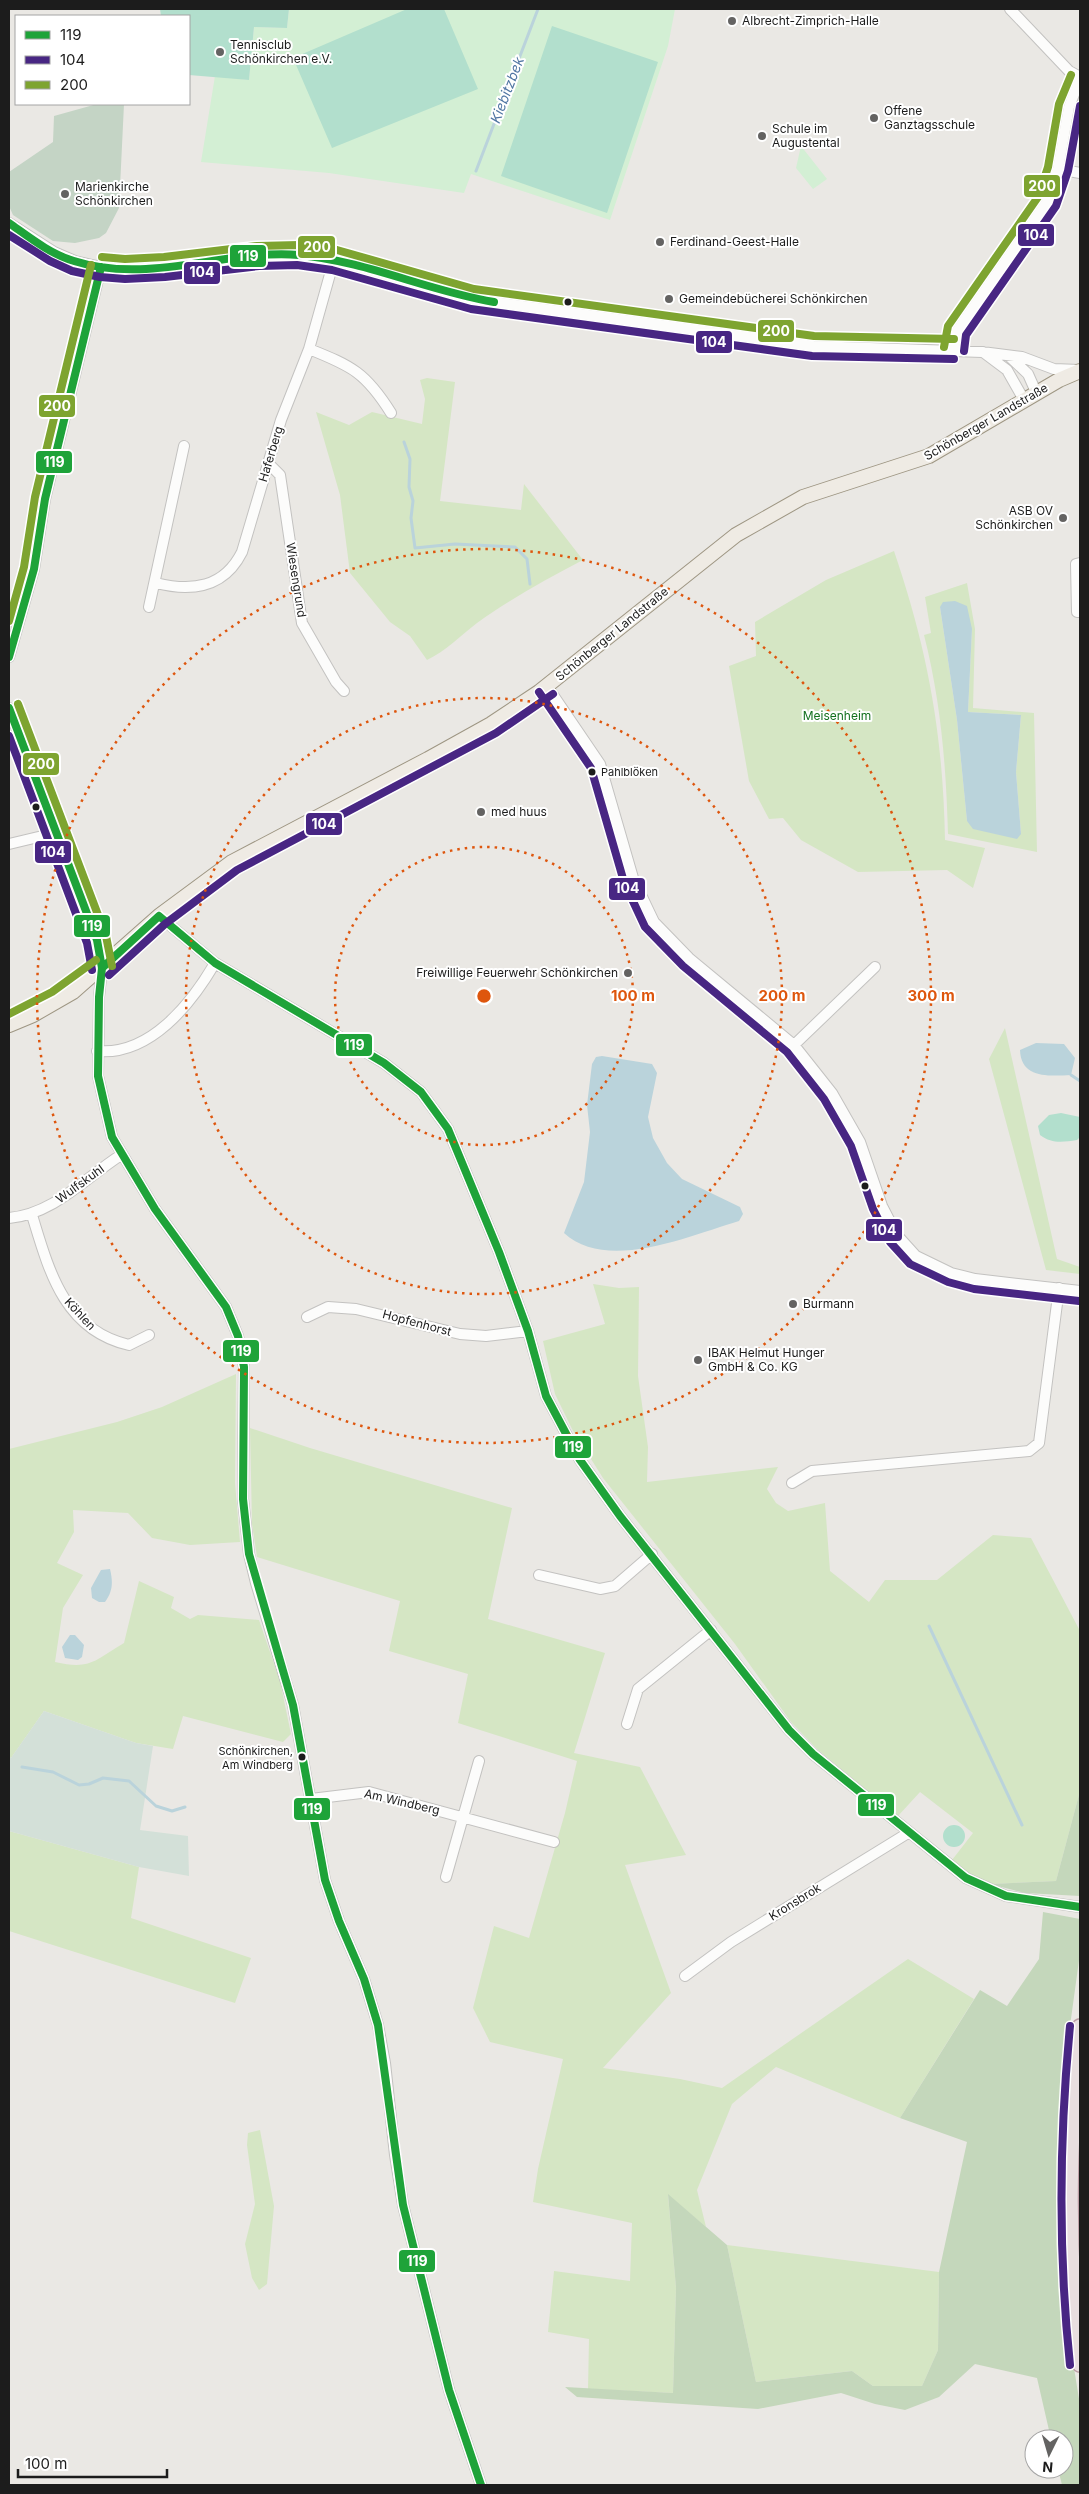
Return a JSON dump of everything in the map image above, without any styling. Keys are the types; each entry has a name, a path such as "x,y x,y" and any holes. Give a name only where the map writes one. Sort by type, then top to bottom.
{"highway":[{"path":"1080,2027 1069,2175 1071,2272 1080,2364"}],"main road":[{"name":"Schönberger Landstraße","path":"9,1026 33,1015 73,992 159,916 232,862 491,724 547,686 736,535 765,517 803,496 929,456 1036,392 1080,370"}],"street":[{"path":"954,349 958,331 1047,202 1058,169 1065,124 1080,78 1069,71 1010,9"},
{"path":"1058,169 1080,173"},
{"path":"9,223 54,252 75,261 101,266 124,269 165,267 258,256 298,255 334,260 472,299 813,346 954,349 1007,354 1054,368 1080,370"},
{"name":"Haferberg","path":"156,583 173,587 205,585 219,579 234,568 242,552 281,420 309,349 334,260"},
{"path":"9,657 34,569 45,499 101,266"},
{"path":"309,349 343,362 355,369 378,392 391,413"},
{"path":"982,352 1007,370 1024,400"},
{"path":"1007,354 1028,374 1036,392"},
{"path":"149,607 156,583 184,446"},
{"name":"Wiesengrund","path":"268,463 280,475 302,623 336,682 344,691"},
{"path":"1080,563 1076,564 1077,612 1080,612"},
{"path":"547,686 600,764 633,878 654,922 689,958 794,1045 832,1092 860,1142 886,1216 897,1235 916,1256 951,1273 975,1279 1080,1291"},
{"path":"9,708 97,940 102,968 97,1051 98,1076 112,1137 155,1209 226,1307 238,1336 244,1367 243,1492 248,1545 256,1583 289,1687 330,1896 364,1979 378,2025 385,2063 395,2155 403,2204 449,2390 482,2485"},
{"path":"9,844 55,832"},
{"path":"159,916 215,963 384,1063 421,1092 448,1129 499,1252 528,1332 546,1396 561,1428 580,1460 608,1500 789,1730 814,1754 908,1833 966,1878 987,1890 1006,1896 1080,1907"},
{"path":"97,1051 108,1052 124,1049 147,1038 190,1001 215,963"},
{"path":"794,1045 875,967"},
{"name":"Wulfskuhl","path":"9,1218 32,1214 63,1198 122,1155"},
{"name":"Köhlen","path":"32,1214 48,1268 70,1308 92,1329 110,1341 129,1345 149,1335"},
{"path":"792,1483 812,1471 1029,1451 1039,1443 1058,1288"},
{"name":"Hopfenhorst","path":"307,1317 328,1307 356,1309 460,1334 486,1336 528,1332"},
{"path":"539,1575 600,1589 608,1589 615,1586 652,1554"},
{"path":"627,1724 638,1688 711,1630"},
{"path":"446,1877 479,1761"},
{"name":"Am Windberg","path":"311,1799 369,1792 554,1842"},
{"name":"Kronsbrok","path":"685,1976 732,1942 908,1833"}],"green space":[{"name":"Tennisclub Schönkirchen e.V.","path":"160,9 289,9 287,28 254,27 249,80 190,75 190,15 161,15"},
{"path":"289,9 675,9 668,46 610,220 471,174 464,193 329,173 201,162 215,76 249,80 254,27 287,28"},
{"path":"407,9 444,9 478,89 332,148 293,58"},
{"path":"552,26 658,62 607,213 501,176"},
{"path":"93,105 124,105 119,208 106,233 99,238 75,243 53,241 13,215 9,206 9,172 53,142 54,116"},
{"path":"801,146 827,179 813,189 796,168"},
{"path":"427,378 455,382 440,501 521,510 524,484 583,560 502,606 477,623 447,648 427,660 410,636 390,622 350,573 340,495 316,412 349,425 372,412 422,424 425,399 420,380"},
{"name":"Meisenheim","path":"894,551 925,658 941,764 945,840 985,848 973,888 947,870 858,872 801,840 783,818 769,819 749,781 729,666 756,656 755,622 826,580"},
{"path":"967,583 975,629 973,708 1034,713 1037,852 948,834 946,783 939,709 924,635 931,633 925,597","holes":["940,607 972,629 968,712 1021,715 1016,772 1021,834 967,821 957,720"]},
{"path":"1005,1028 1057,1259 1080,1267 1080,1274 1046,1270 989,1059"},
{"path":"1061,1113 1080,1117 1080,1137 1077,1140 1053,1141 1040,1135 1038,1126 1049,1115"},
{"path":"593,1284 619,1288 639,1287 638,1376 648,1447 647,1482 778,1467 767,1489 776,1503 788,1511 825,1503 830,1571 869,1602 885,1580 937,1580 993,1535 1031,1538 1080,1631 1080,1791 1056,1881 990,1884 964,1871 952,1860 973,1833 920,1792 898,1816 817,1749 791,1722 735,1644 603,1478 572,1429 555,1394 543,1341 605,1324"},
{"path":"236,1374 235,1483 240,1542 190,1545 152,1538 128,1513 73,1510 74,1532 57,1563 83,1575 63,1608 55,1662 76,1665 84,1664 98,1659 124,1643 139,1581 174,1597 171,1608 190,1619 198,1615 259,1620 280,1681 291,1734 283,1742 183,1716 173,1749 136,1743 44,1711 11,1758 9,1757 9,1449 117,1422 162,1407"},
{"path":"250,1428 310,1448 512,1508 488,1619 605,1653 574,1753 640,1767 686,1855 625,1865 671,1993 603,2068 680,2079 722,2088 908,1959 974,1999 900,2118 776,2067 732,2104 697,2190 706,2227 668,2195 676,2288 673,2393 588,2389 589,2339 548,2332 554,2271 630,2281 632,2223 533,2202 538,2169 563,2059 490,2042 473,2008 494,1926 529,1938 565,1813 577,1761 458,1723 468,1674 389,1651 400,1601 257,1557 252,1524"},
{"path":"1080,1791 1080,1896 1025,1893 990,1884 1056,1881"},
{"path":"954,1825 962,1828 965,1836 962,1844 954,1847 946,1844 943,1836 946,1828"},
{"path":"9,1831 139,1867 131,1918 251,1958 235,2003 9,1931"},
{"path":"1043,1912 1080,1919 1080,1953 1070,2026 1058,2181 1069,2337 1080,2405 1080,2485 1062,2485 1060,2479 1074,2479 1074,2429 1049,2429 1037,2378 975,2364 939,2397 905,2410 875,2404 841,2393 758,2409 577,2397 565,2387 673,2393 676,2288 668,2194 727,2245 756,2382 852,2371 873,2386 922,2386 938,2350 939,2272 967,2142 900,2118 980,1990 1007,2006 1039,1959"},
{"path":"260,2130 274,2206 267,2284 259,2290 252,2278 245,2244 255,2204 247,2145 248,2133"},
{"path":"727,2245 939,2272 938,2350 922,2386 873,2386 852,2371 756,2382"}],"shaded area":[{"path":"44,1711 136,1743 153,1746 140,1830 188,1836 189,1876 139,1867 9,1831 9,1757 11,1758"}],"water":[{"path":"955,601 967,606 972,629 968,712 1021,715 1016,772 1021,834 1017,839 973,829 967,821 957,720 940,607 943,602"},
{"path":"1036,1043 1064,1044 1075,1058 1071,1075 1054,1076 1038,1074 1025,1066 1020,1050"},
{"path":"602,1056 652,1064 657,1073 648,1117 653,1138 667,1163 682,1179 740,1207 743,1214 739,1221 674,1241 626,1250 603,1250 582,1245 564,1233 584,1182 590,1132 587,1105 592,1064 596,1057"},
{"path":"110,1569 111,1590 105,1602 99,1602 92,1598 91,1588 101,1570"},
{"path":"70,1635 75,1635 84,1645 82,1657 78,1660 65,1658 62,1647"}],"waterway":[{"name":"Kiebitzbek","path":"476,171 538,9"},
{"path":"404,442 410,459 409,487 413,501 411,518 415,548 455,544 515,547 527,559 530,584"},
{"path":"1071,1075 1080,1081"},
{"path":"929,1626 1022,1825"},
{"path":"22,1767 53,1772 79,1785 89,1784 103,1778 129,1781 156,1806 172,1811 185,1807"}],"transit line":[{"name":"200","path":"944,347 948,326 1038,197 1048,167 1059,104 1071,75"},
{"name":"104","path":"964,351 966,335 1056,206 1068,171 1080,106"},
{"name":"119","path":"9,223 40,245 65,258 102,267 158,268 243,257 299,255 348,263 445,291 494,302"},
{"name":"104","path":"9,235 50,261 72,271 100,277 125,279 165,277 259,266 297,265 332,270 471,309 812,356 954,359"},
{"name":"200","path":"102,257 125,259 164,257 257,246 299,245 337,250 474,289 814,336 954,339"},
{"name":"200","path":"9,621 24,567 35,497 91,265"},
{"name":"119","path":"9,657 34,569 45,499 101,267"},
{"name":"104","path":"539,692 591,768 624,882 645,927 683,966 787,1052 824,1099 851,1146 873,1209 890,1242 910,1264 948,1282 974,1289 1079,1301"},
{"name":"104","path":"109,975 165,924 237,870 496,733 553,694"},
{"name":"200","path":"18,704 106,936 112,966"},
{"name":"119","path":"9,708 97,940 102,968 99,997 98,1076 112,1137 155,1209 226,1307 238,1336 244,1367 243,1499 249,1554 293,1705 325,1880 339,1921 364,1979 378,2025 403,2205 449,2390 481,2485"},
{"name":"104","path":"9,736 87,943 92,970"},
{"name":"119","path":"159,916 215,963 384,1063 421,1092 448,1129 499,1252 528,1331 546,1396 580,1460 620,1516 789,1730 813,1754 966,1878 1006,1896 1080,1907"},
{"name":"119","path":"102,968 159,916"},
{"name":"200","path":"9,1014 52,992 96,960"},
{"name":"104","path":"1070,2026 1066,2069 1061,2196 1063,2280 1070,2365"}],"place":[{"name":"Albrecht-Zimprich-Halle","path":"732,21"},
{"name":"Tennisclub Schönkirchen e.V.","path":"220,52"},
{"name":"Offene Ganztagsschule","path":"874,118"},
{"name":"Schule im Augustental","path":"762,136"},
{"name":"Marienkirche Schönkirchen","path":"65,194"},
{"name":"Ferdinand-Geest-Halle","path":"660,242"},
{"name":"Gemeindebücherei Schönkirchen","path":"669,299"},
{"name":"ASB OV Schönkirchen","path":"1063,518"},
{"name":"Pahlblöken","path":"592,772"},
{"name":"med huus","path":"481,812"},
{"name":"Freiwillige Feuerwehr Schönkirchen","path":"628,973"},
{"name":"Burmann","path":"793,1304"},
{"name":"IBAK Helmut Hunger GmbH & Co. KG","path":"698,1360"},
{"name":"Schönkirchen, Am Windberg","path":"302,1757"}]}
